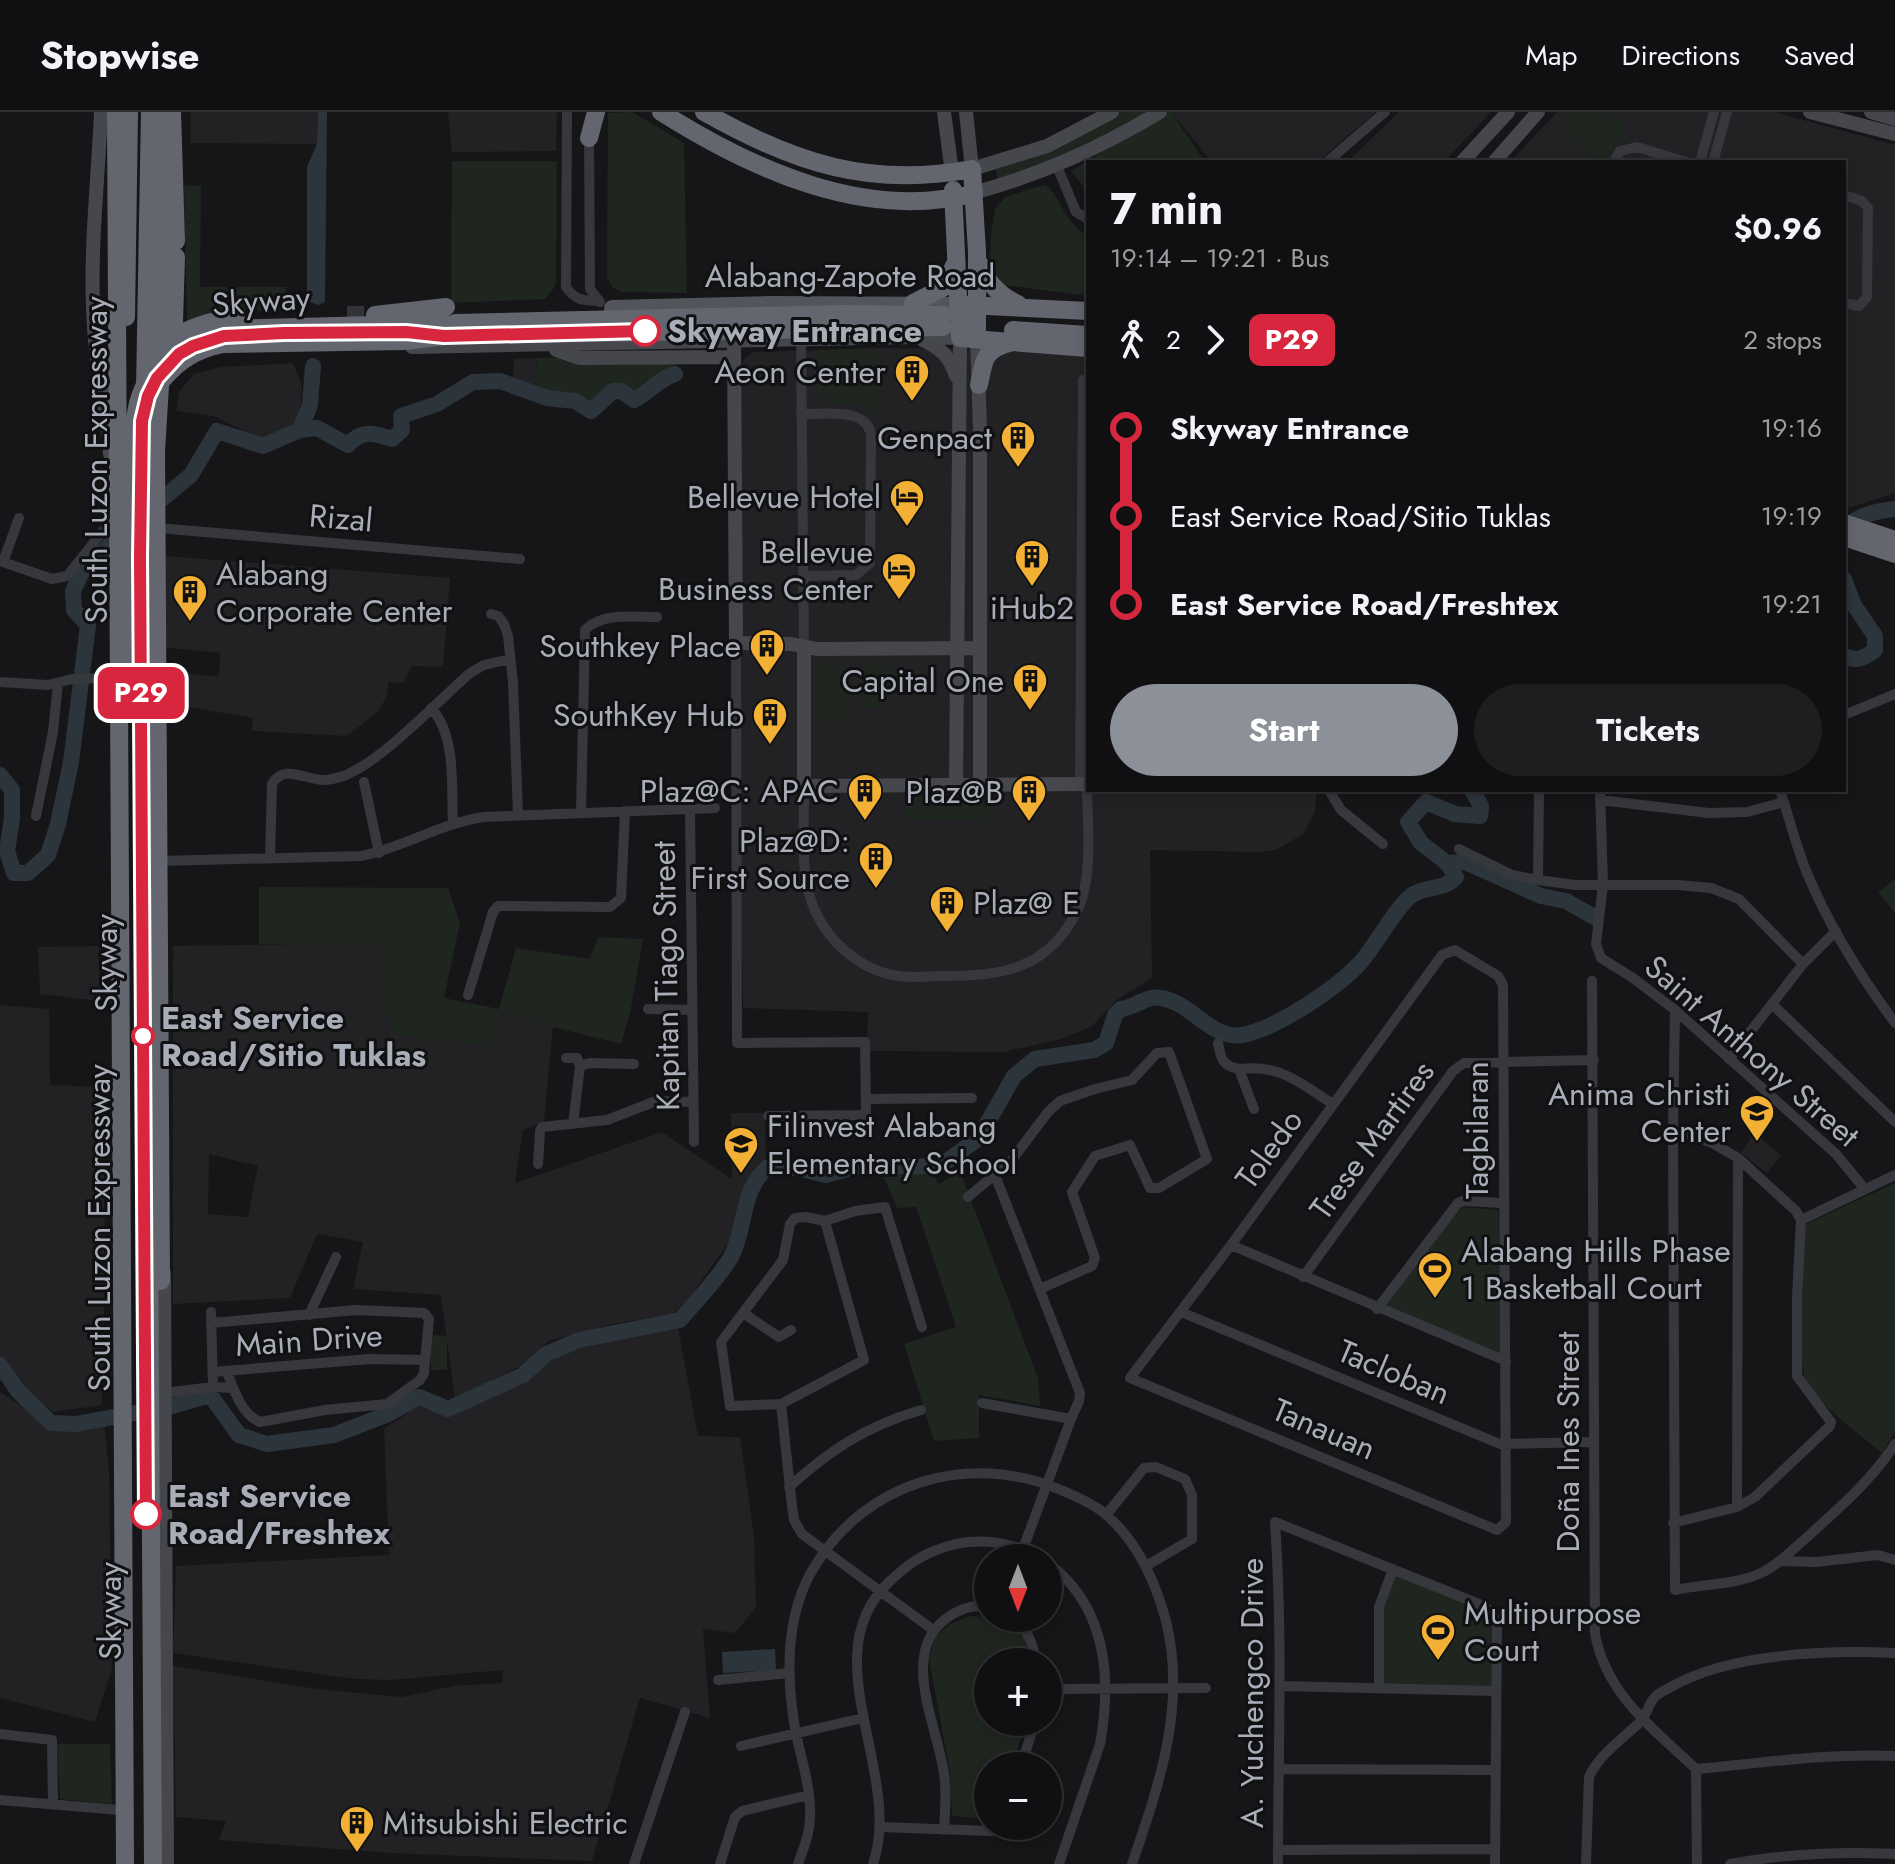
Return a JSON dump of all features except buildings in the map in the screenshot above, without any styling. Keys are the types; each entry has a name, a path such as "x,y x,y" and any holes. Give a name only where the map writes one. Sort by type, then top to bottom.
{"highway":[{"path":"114,112 109,332 124,421"},
{"path":"114,112 122,1864"},
{"name":"South Luzon Expressway","path":"129,112 124,421 115,521 125,547 151,1864"},
{"name":"South Luzon Expressway","path":"134,1864 143,1410 151,529 143,497 143,426 148,330 150,112"},
{"path":"163,112 163,337 156,466 165,1864"},
{"path":"143,426 174,322 176,249 172,112"},
{"path":"589,138 596,112"},
{"path":"661,112 761,166 833,190 894,201 954,198 974,193"},
{"path":"704,112 762,143 818,164 885,176 912,177 972,169 977,252 976,322"},
{"path":"952,173 958,254 976,322"},
{"path":"977,252 991,286 1024,306"},
{"path":"913,303 943,288 958,254"},
{"path":"605,304 574,326 594,340 658,343"},
{"name":"Alabang-Zapote Road","path":"976,322 1024,306 1086,311"},
{"path":"171,339 187,329 231,318 355,315 449,325"},
{"name":"Skyway","path":"151,1864 140,557 142,421 148,396 167,365 179,354 224,336 449,325 943,321"},
{"path":"976,322 1086,323"},
{"path":"976,322 1086,335"},
{"name":"Alabang-Zapote Road","path":"976,322 1016,341 1086,348"},
{"path":"155,389 185,357 223,344 406,341 449,325"},
{"name":"Skyway","path":"141,1864 132,474 135,420 142,395 161,359 182,343 205,332 224,329 406,328"},
{"path":"979,385 990,351 1016,341"},
{"path":"1857,536 1895,540"},
{"path":"1857,536 1895,554"}],"main road":[{"path":"101,112 92,280 94,329 108,418 115,521 111,562 112,678 165,1864"},
{"path":"944,112 952,173"},
{"path":"966,112 972,169 1047,146 1112,112"},
{"path":"974,193 1057,166 1121,136 1160,112"},
{"path":"1464,160 1508,112"},
{"path":"1495,160 1538,112"},
{"path":"1810,112 1892,126"},
{"path":"1871,112 1892,126"},
{"path":"1477,147 1491,160"},
{"name":"Alabang-Zapote Road","path":"605,304 913,303 976,322"},
{"path":"122,1864 119,1810 143,1410 160,861 151,529 158,512 159,434 169,385 187,364 210,353 273,348 545,346 916,337 976,322"},
{"path":"956,785 958,381 976,322"},
{"path":"976,322 979,385 980,785"},
{"path":"916,337 944,352 958,381"},
{"path":"734,341 736,643 791,644 817,649 980,648"},
{"path":"545,346 579,358 734,357"},
{"path":"804,647 804,786 1085,784"}],"street":[{"path":"567,112 566,287 572,296 605,304"},
{"path":"589,112 590,289 605,304"},
{"path":"1329,160 1385,112"},
{"path":"1701,160 1714,112"},
{"path":"1714,160 1727,112"},
{"path":"1615,160 1620,151 1632,147 1679,160"},
{"path":"1057,166 1076,212 1086,218"},
{"path":"1846,196 1862,201 1868,208 1867,297 1859,306 1846,303"},
{"path":"801,340 804,647"},
{"path":"804,786 806,885 816,914 839,945 869,968 891,975 984,976 1010,971 1037,958 1052,946 1076,914 1083,899 1087,876 1083,380"},
{"path":"801,414 854,416 863,419 870,427 871,435 870,563 856,575 804,576"},
{"path":"19,518 1,561 52,579 67,576 115,521"},
{"name":"Rizal","path":"151,529 520,559"},
{"path":"491,614 498,616 504,624 510,659 518,814"},
{"path":"581,812 585,630 592,623 605,618 657,617"},
{"path":"736,643 737,1043 865,1042 866,1115 768,1116"},
{"path":"270,858 272,784 276,777 283,773 332,780 348,774 371,761 470,673 484,665 510,659"},
{"path":"0,682 48,685 76,678 112,678"},
{"path":"36,816 53,732 58,683"},
{"path":"1846,714 1895,694"},
{"path":"431,708 442,720 448,741 453,824"},
{"path":"364,782 379,853"},
{"path":"1330,792 1341,810 1383,844"},
{"path":"1538,880 1539,792"},
{"path":"1781,792 1807,873 1836,931 1895,1023"},
{"path":"1603,885 1600,795 1709,813 1747,812 1784,802"},
{"path":"160,861 361,856 379,853 471,819 518,814 715,808"},
{"name":"Kapitan Tiago Street","path":"690,809 694,1142"},
{"path":"468,995 493,912 498,906 610,907 618,903 621,898 625,811"},
{"path":"1459,849 1512,875 1538,880 1711,888 1739,899 1803,964"},
{"name":"Saint Anthony Street","path":"1603,885 1596,944 1601,958 1675,1010 1836,1154 1864,1188"},
{"path":"1729,1059 1803,964 1836,931"},
{"name":"Tagbilaran","path":"1448,951 1455,950 1501,980 1506,1522 1497,1530"},
{"name":"Toledo","path":"1130,1378 1442,955 1448,951"},
{"name":"Doña Ines Street","path":"1592,981 1595,1634 1606,1672 1615,1689 1696,1769"},
{"path":"1772,1004 1895,1122"},
{"path":"648,1009 692,1010"},
{"path":"1675,1010 1675,1590 1735,1581 1761,1573 1779,1561 1855,1492 1881,1465 1895,1444"},
{"path":"1218,1043 1222,1062 1228,1067 1259,1067 1283,1072 1333,1104"},
{"path":"968,1197 1011,1161 1060,1101 1132,1080 1157,1053 1169,1052 1207,1159 1159,1188 1150,1188 1130,1145 1095,1156 1072,1192 1095,1258 1092,1266 1040,1289"},
{"path":"566,1058 577,1058 580,1066 573,1124"},
{"name":"Trese Martires","path":"1303,1277 1453,1071 1464,1063 1594,1060"},
{"path":"580,1066 590,1063 634,1064"},
{"path":"1239,1069 1254,1109"},
{"path":"866,1099 972,1098"},
{"path":"538,1164 540,1128 607,1120 656,1101 693,1102"},
{"path":"1673,1129 1712,1143 1738,1158 1796,1211 1801,1220 1797,1376 1831,1422 1755,1497 1737,1507 1673,1523"},
{"path":"1737,1507 1738,1158"},
{"path":"995,1175 1080,1393 1025,1544"},
{"path":"1801,1220 1895,1175"},
{"path":"1377,1309 1458,1203 1502,1203"},
{"path":"825,1221 864,1360 781,1404 730,1406 721,1342 783,1260 790,1224 795,1218 825,1221 855,1211 885,1207 922,1327"},
{"path":"1231,1245 1506,1361"},
{"path":"309,1315 336,1257"},
{"path":"213,1372 211,1318 309,1315 356,1310 424,1313 429,1319 420,1380 387,1404 325,1410 260,1422 246,1410 227,1372"},
{"name":"Tacloban","path":"1181,1312 1506,1445 1593,1442"},
{"path":"743,1313 779,1337 791,1330"},
{"name":"Main Drive","path":"143,1410 213,1387 213,1372 370,1359 425,1360"},
{"name":"Tanauan","path":"1130,1378 1497,1530"},
{"path":"213,1387 233,1388"},
{"path":"982,1403 1071,1419"},
{"path":"781,1404 794,1520 802,1534 932,1629"},
{"path":"789,1487 815,1463 848,1440 871,1427 921,1410"},
{"path":"1106,1515 1144,1468 1156,1467 1185,1479 1192,1495 1192,1539 1146,1566"},
{"path":"798,1864 808,1836 809,1795 796,1733 789,1673 791,1633 801,1593 826,1549 872,1505 896,1490 926,1479 962,1473 1003,1474 1046,1484 1081,1500 1106,1515 1129,1539 1146,1566 1166,1621 1173,1688 1169,1744 1132,1864"},
{"name":"A. Yuchengco Drive","path":"1278,1864 1281,1686 1275,1522 1393,1569"},
{"path":"873,1864 881,1827 879,1792 863,1718 856,1657 869,1603 917,1558 945,1546 975,1541 1006,1544"},
{"path":"1779,1561 1816,1562 1878,1555 1895,1560"},
{"path":"1379,1688 1379,1607 1393,1569 1492,1612 1497,1624 1495,1864"},
{"path":"1059,1864 1100,1744 1105,1689 1104,1667 1094,1619 1075,1587 1062,1575"},
{"path":"944,1830 944,1771 922,1677 932,1629 963,1608 974,1608"},
{"path":"1586,1864 1589,1777 1606,1753 1643,1720 1655,1697 1684,1679 1733,1665 1837,1651 1895,1653"},
{"path":"718,1680 789,1673"},
{"path":"1281,1686 1495,1691"},
{"path":"1062,1689 1206,1688"},
{"path":"634,1864 685,1712"},
{"path":"741,1746 863,1718"},
{"path":"0,1734 52,1740 53,1804"},
{"path":"1697,1864 1696,1769 1847,1754 1895,1756"},
{"path":"1279,1769 1495,1770"},
{"path":"720,1864 735,1817 742,1811 809,1795"},
{"path":"0,1800 119,1810"},
{"path":"881,1827 974,1831"},
{"path":"1278,1850 1495,1849"},
{"path":"1730,1864 1794,1855 1853,1852 1895,1854"}],"shaded area":[{"path":"191,112 318,112 317,144 190,143"},
{"path":"318,112 327,112 325,302 318,305 307,301 307,167 317,144"},
{"path":"448,112 557,112 556,151 452,152"},
{"path":"632,112 684,143 687,293 621,292 612,287 607,277 608,113"},
{"path":"1121,112 1150,112 1106,138 998,181 996,168 1084,134"},
{"path":"1171,112 1376,112 1319,160 1210,160"},
{"path":"1171,112 1204,160 1089,160"},
{"path":"1399,112 1491,112 1446,160 1349,160"},
{"path":"1557,112 1774,112 1895,145 1895,493 1846,507 1846,160 1512,160"},
{"path":"1574,112 1602,112 1604,117 1627,118 1626,139 1613,145 1606,160 1594,160 1561,128"},
{"path":"452,161 557,161 556,281 545,299 451,303"},
{"path":"1086,162 1086,190 1071,171"},
{"path":"184,185 201,186 200,287 286,287 285,310 223,313 187,324"},
{"path":"1044,185 1050,189 1067,216 1086,234 1086,296 1004,285 990,268 995,209 1005,197"},
{"path":"878,348 1022,350 1086,357 1086,792 1317,792 1315,811 1303,834 1276,850 1150,850 1152,978 1118,999 1091,1027 1062,1039 1003,1052 867,1051 868,1012 743,1008 741,366 745,357 753,352"},
{"path":"878,349 879,419 859,405 826,403 817,391 818,350"},
{"path":"689,356 658,375 637,397 620,388 609,388 590,409 574,397 539,392 536,358"},
{"path":"536,358 539,392 513,381 514,359"},
{"path":"293,363 302,386 296,425 264,441 214,416 176,411 179,392 194,374 221,367"},
{"path":"165,556 450,578 443,667 412,666 403,683 388,682 387,695 379,711 347,736 252,731 253,718 175,705 175,672 219,677 220,653 162,647"},
{"path":"816,666 852,666 851,719 815,719"},
{"path":"862,666 887,666 888,707 863,707"},
{"path":"905,795 989,795 989,821 905,821"},
{"path":"1895,879 1895,913 1878,892"},
{"path":"259,887 448,888 460,923 444,998 499,1009 516,948 590,959 598,937 643,939 630,1013 621,1044 500,1010 492,1047 389,1034 386,944 259,944"},
{"path":"387,943 389,1034 499,1009 553,1027 544,1121 523,1130 515,1183 662,1132 732,1179 731,1113 765,1113 766,1161 746,1180 739,1224 733,1237 686,1302 672,1314 613,1324 549,1341 520,1366 455,1399 441,1295 353,1289 363,1242 317,1234 290,1298 173,1304 173,946","holes":["209,1154 258,1166 248,1217 208,1214"]},
{"path":"99,946 100,1001 40,994 38,947"},
{"path":"0,1005 49,1009 50,1085 103,1087 105,1265 102,1405 54,1412 0,1373"},
{"name":"Anima Christi Center","path":"1754,1133 1781,1155 1767,1173 1741,1153"},
{"path":"930,1170 939,1184 960,1171 1038,1378 1040,1406 979,1395 979,1438 934,1441 904,1344 956,1327 916,1207 897,1208 881,1171"},
{"path":"1895,1183 1895,1432 1882,1453 1830,1410 1806,1380 1801,1352 1804,1225"},
{"path":"1463,1207 1498,1210 1503,1355 1384,1307"},
{"name":"Mitsubishi Electric","path":"678,1327 698,1436 740,1437 754,1536 756,1607 735,1633 703,1629 710,1718 640,1698 592,1861 391,1853 219,1840 226,1821 176,1817 173,1666 317,1689 402,1697 454,1686 502,1683 503,1670 391,1680 355,1679 173,1653 176,1566 389,1555 384,1429 418,1406 447,1415 510,1387 546,1354 575,1344"},
{"path":"431,1335 447,1336 447,1370 431,1370"},
{"path":"0,1392 51,1425 104,1421 109,1472 112,1668 95,1722 0,1698"},
{"path":"1395,1570 1491,1613 1495,1689 1380,1686 1380,1612"},
{"path":"974,1616 974,1632 1018,1632 1028,1648 974,1648 974,1736 1021,1736 1017,1752 974,1752 974,1818 952,1816 950,1772 929,1659 936,1636 952,1623"},
{"path":"775,1649 776,1670 723,1673 722,1652"},
{"path":"57,1744 110,1744 112,1804 60,1799"}],"waterway":[{"path":"300,430 310,405 313,366"},
{"path":"151,508 191,475 217,431 263,446 300,430 317,428 348,445 363,434 392,439 402,430 401,416 437,404 473,382 500,381 547,398 575,401 591,411 613,391 621,391 634,400 675,374"},
{"path":"1846,526 1868,514 1895,509"},
{"path":"0,775 12,790 7,851 14,873 28,873 48,855 71,762 88,625 74,610 73,591 82,572 124,531"},
{"path":"1846,584 1854,605 1875,636 1875,650 1871,653 1856,659 1846,657"},
{"path":"0,1365 18,1391 51,1423 76,1424 172,1406 206,1396 213,1399 239,1435 267,1444 334,1435 388,1414 419,1397 448,1409 523,1375 546,1354 579,1340 680,1320 731,1257 748,1198 759,1176 768,1167 798,1168 826,1175 854,1167 930,1166 947,1161 979,1138 1014,1076 1035,1059 1094,1050 1106,1043 1115,1015 1121,1009 1150,998 1172,1001 1220,1032 1242,1035 1272,1025 1322,995 1360,963 1412,895 1446,884 1456,877 1447,863 1421,843 1408,822 1426,802 1455,814 1480,816 1481,806 1473,792"},
{"path":"1447,863 1465,862 1541,896 1566,901 1596,918"}],"tunnel":[{"path":"347,315 364,315"}],"bus line":[{"name":"P29","path":"146,1514 140,435 148,396 157,378 179,354 224,336 406,332 444,336 645,331"}],"place":[{"name":"Skyway Entrance","path":"645,331"},
{"name":"Aeon Center","path":"912,403"},
{"name":"Genpact","path":"1018,469"},
{"name":"Bellevue Hotel","path":"907,528"},
{"name":"iHub2","path":"1032,588"},
{"name":"Bellevue Business Center","path":"899,601"},
{"name":"Alabang Corporate Center","path":"190,623"},
{"name":"Southkey Place","path":"767,677"},
{"name":"Capital One","path":"1030,712"},
{"name":"SouthKey Hub","path":"770,746"},
{"name":"Plaz@C: APAC","path":"865,822"},
{"name":"Plaz@B","path":"1029,823"},
{"name":"Plaz@D: First Source","path":"876,890"},
{"name":"Plaz@ E","path":"947,934"},
{"name":"East Service Road/Sitio Tuklas","path":"143,1036"},
{"name":"Anima Christi Center","path":"1757,1143"},
{"name":"Filinvest Alabang Elementary School","path":"741,1175"},
{"name":"Alabang Hills Phase 1 Basketball Court","path":"1435,1300"},
{"name":"East Service Road/Freshtex","path":"146,1514"},
{"name":"Multipurpose Court","path":"1438,1662"},
{"name":"Mitsubishi Electric","path":"357,1854"}]}
